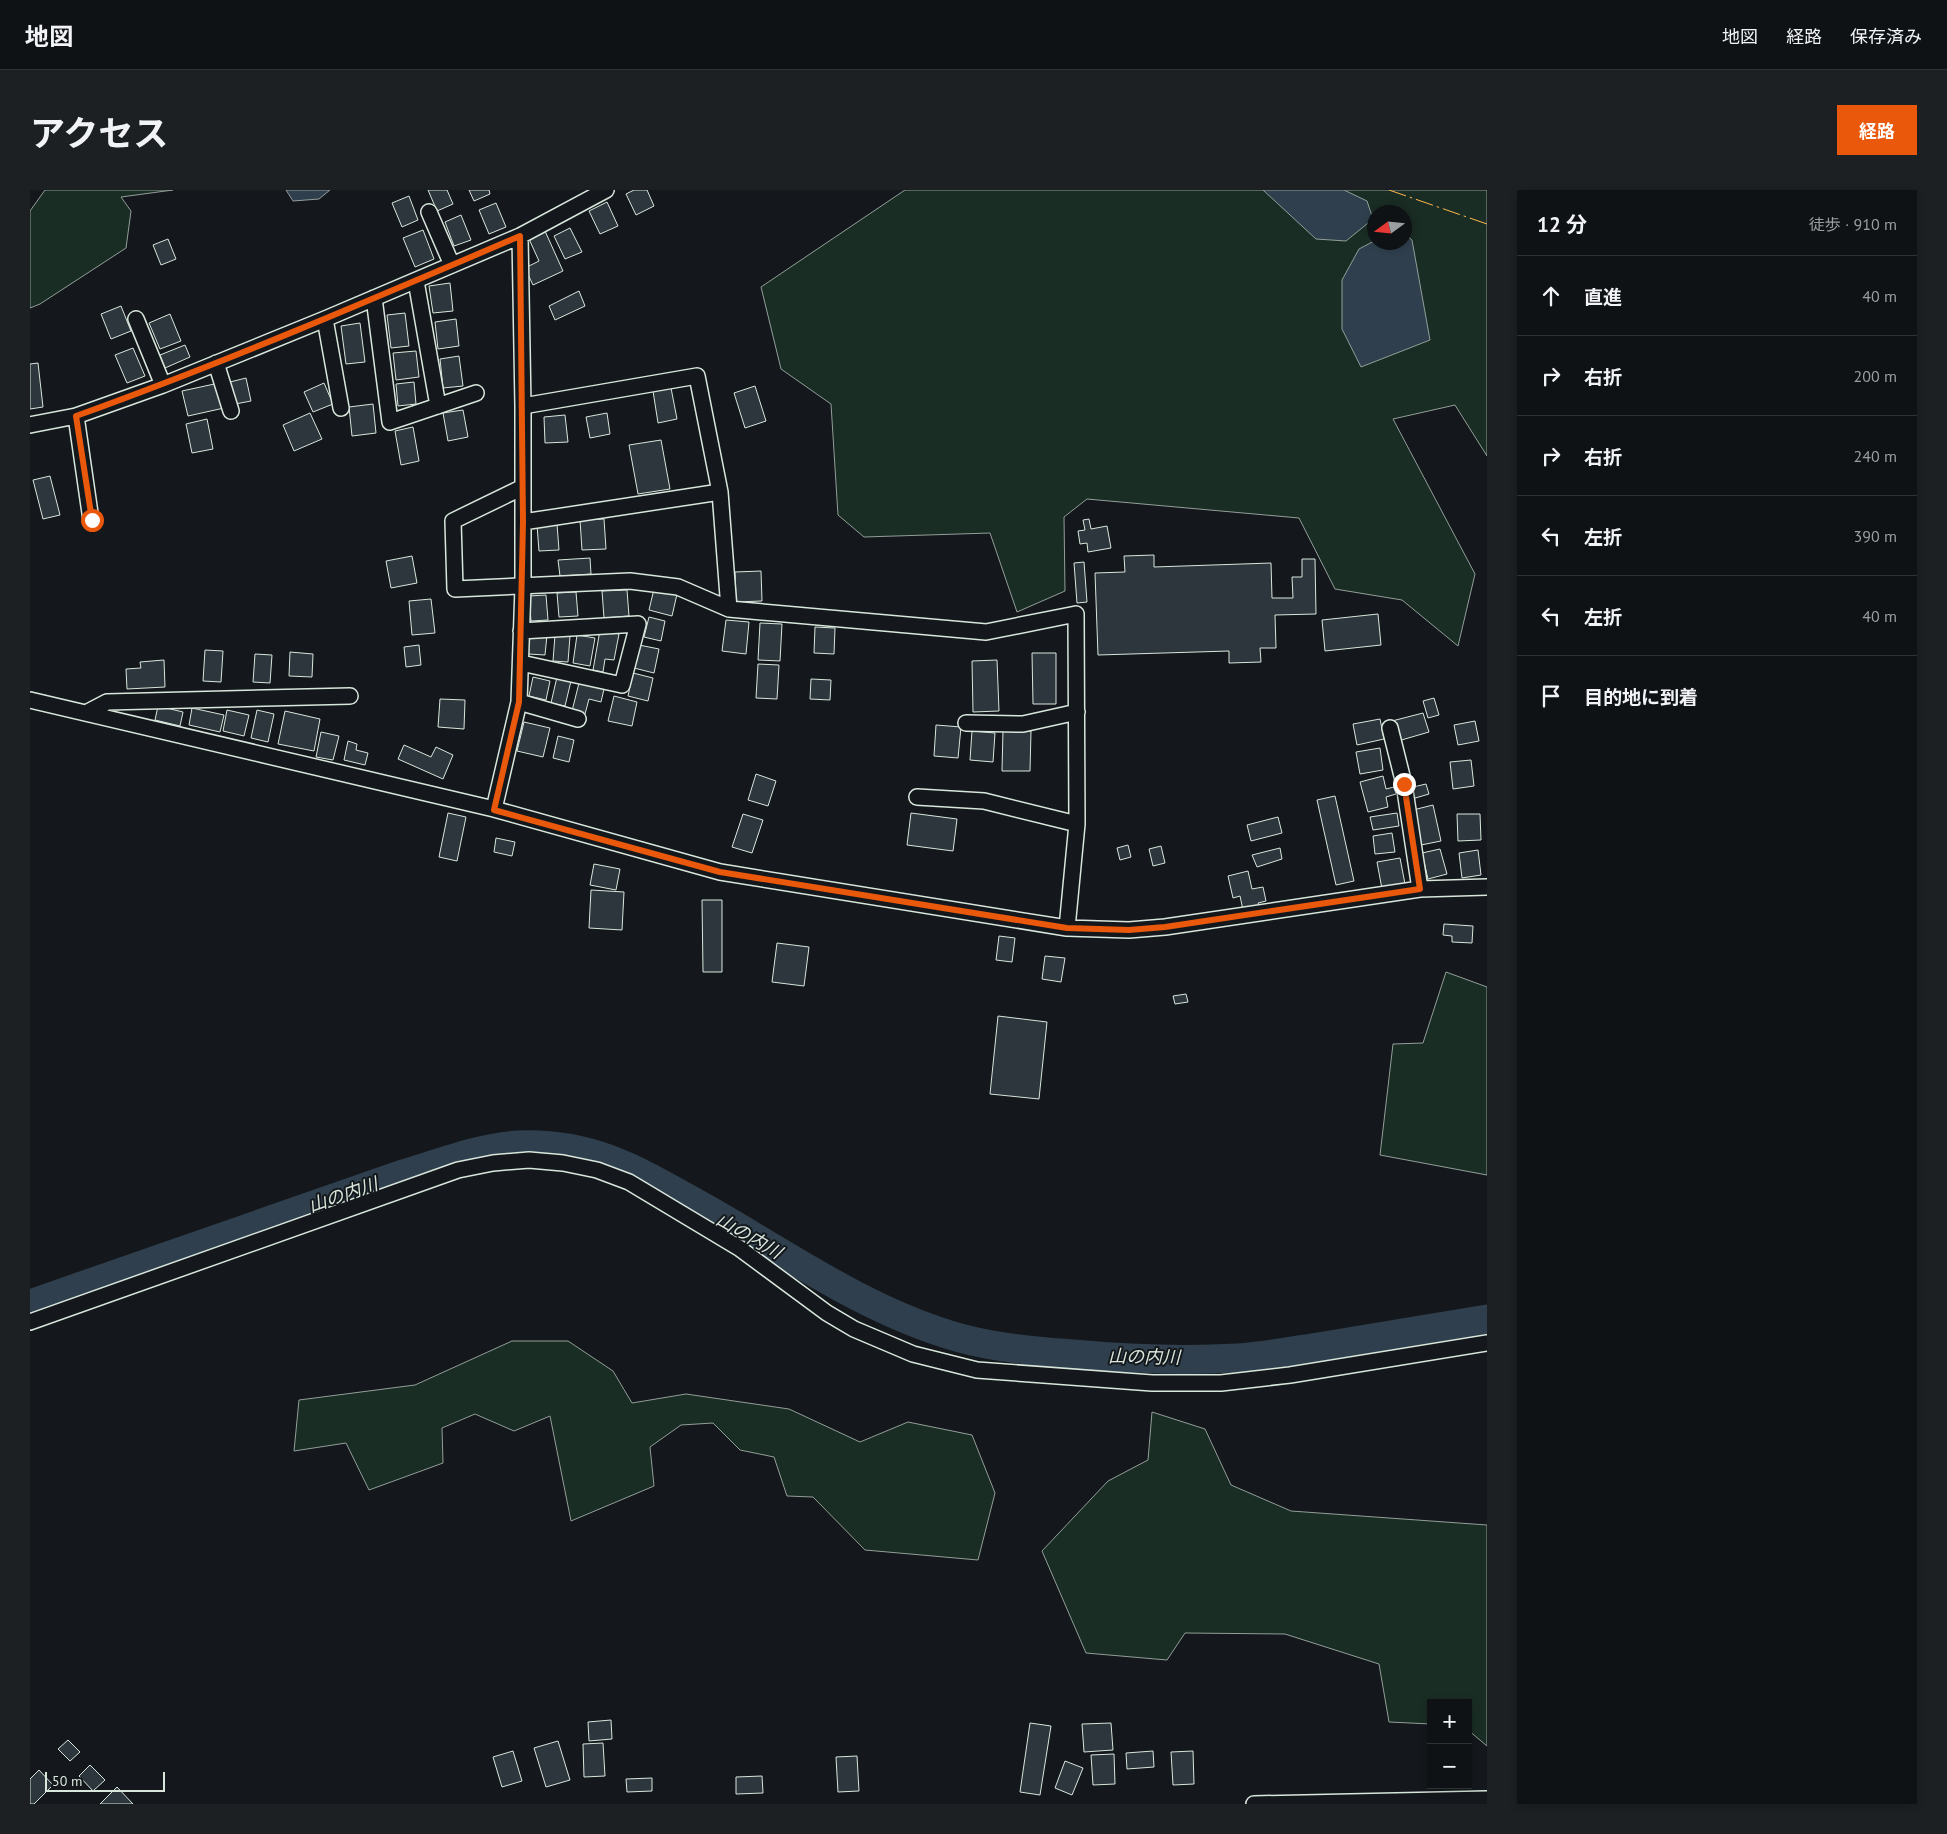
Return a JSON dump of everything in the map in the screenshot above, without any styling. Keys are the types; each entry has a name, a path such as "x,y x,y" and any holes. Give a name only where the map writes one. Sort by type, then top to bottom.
{"street":[{"path":"30,425 76,416 163,385 325,319 520,236 606,190"},
{"path":"429,212 452,265"},
{"path":"494,810 519,702 523,587 523,406 520,236"},
{"path":"416,281 438,406"},
{"path":"374,298 390,422 476,393"},
{"path":"136,319 163,385"},
{"path":"325,319 341,408"},
{"path":"216,363 231,411"},
{"path":"523,406 697,376 720,492 729,608"},
{"path":"76,416 92,520"},
{"path":"523,487 453,521 455,589 630,581 678,587 729,608 986,632 1076,614 1077,824 1067,928"},
{"path":"523,522 720,492"},
{"path":"520,663 622,684 638,624 521,631"},
{"path":"86,713 107,702 350,696"},
{"path":"30,700 494,810 720,872 1067,928 1129,930 1165,927 1420,889 1487,887"},
{"path":"519,702 578,719"},
{"path":"966,723 1023,724 1077,712"},
{"path":"1390,728 1404,784 1420,889"},
{"path":"917,797 984,801 1077,824"},
{"path":"30,1322 458,1170 493,1163 529,1160 580,1166 629,1182 739,1248 827,1313 854,1329 914,1354 977,1370 1152,1383 1221,1383 1290,1375 1487,1343"},
{"path":"1254,1804 1487,1799"}],"green space":[{"path":"45,190 173,190 121,197 131,211 126,248 40,304 30,308 30,211"},
{"path":"905,190 1487,190 1487,456 1455,405 1393,419 1475,574 1458,646 1402,600 1335,589 1299,518 1087,499 1064,517 1065,591 1017,612 990,533 864,537 838,515 831,404 781,369 761,287"},
{"path":"1446,972 1487,987 1487,1175 1380,1155 1393,1044 1423,1043"},
{"path":"512,1341 568,1341 613,1371 632,1403 686,1394 789,1409 860,1442 908,1422 972,1435 995,1493 978,1560 865,1550 813,1497 787,1496 774,1457 740,1450 713,1423 681,1425 650,1447 654,1486 571,1521 550,1416 514,1431 475,1414 442,1428 443,1463 369,1490 346,1443 294,1451 299,1400 415,1385"},
{"path":"1152,1412 1205,1429 1231,1485 1291,1511 1487,1525 1487,1746 1472,1733 1472,1699 1427,1699 1427,1724 1389,1722 1379,1664 1285,1634 1185,1633 1167,1660 1086,1653 1042,1551 1108,1481 1148,1460"}],"water":[{"path":"286,190 330,190 319,199 293,201"},
{"path":"1263,190 1344,190 1367,201 1367,224 1346,241 1316,239"},
{"path":"1412,240 1430,340 1361,367 1342,329 1342,280 1359,249 1367,245 1367,250 1412,250"}],"building":[{"path":"428,190 447,190 453,204 437,211"},
{"path":"469,190 489,190 490,194 474,201"},
{"path":"634,190 647,190 654,206 636,215 626,194"},
{"path":"409,196 418,220 402,227 392,203"},
{"path":"607,202 618,226 600,234 589,211"},
{"path":"496,203 506,227 489,234 479,210"},
{"path":"461,215 471,240 454,246 445,222"},
{"path":"570,228 582,252 565,259 554,236"},
{"path":"423,230 434,259 415,267 403,238"},
{"path":"545,231 563,271 533,285 525,268 539,261 529,239"},
{"path":"168,239 176,259 161,265 153,245"},
{"path":"450,283 453,311 433,313 429,286"},
{"path":"579,291 585,306 555,320 549,306"},
{"path":"121,306 131,331 111,339 101,314"},
{"path":"405,313 409,346 391,348 387,315"},
{"path":"170,314 181,341 160,349 149,323"},
{"path":"456,319 459,346 438,349 435,322"},
{"path":"360,323 365,362 346,364 341,326"},
{"path":"185,345 190,357 165,368 160,355"},
{"path":"133,348 145,376 127,383 115,355"},
{"path":"416,351 419,377 396,380 393,353"},
{"path":"459,356 463,386 443,388 440,359"},
{"path":"38,363 43,407 30,409 30,364"},
{"path":"246,378 251,401 235,404 230,382"},
{"path":"414,382 416,404 398,406 396,384"},
{"path":"219,383 224,408 188,416 182,391"},
{"path":"324,383 333,404 313,412 304,392"},
{"path":"755,386 766,421 745,428 734,393"},
{"path":"671,388 677,419 658,423 653,391"},
{"path":"373,404 376,433 352,436 349,407"},
{"path":"463,410 468,437 448,441 443,413"},
{"path":"310,413 322,439 294,451 283,425"},
{"path":"607,413 610,434 590,438 586,417"},
{"path":"565,415 568,442 545,443 544,417"},
{"path":"207,419 213,449 192,453 186,424"},
{"path":"413,427 419,461 401,465 395,431"},
{"path":"661,440 670,489 638,494 629,445"},
{"path":"50,476 60,515 43,519 33,480"},
{"path":"604,519 606,549 582,550 580,520"},
{"path":"1089,519 1091,529 1107,526 1111,548 1088,552 1087,543 1080,544 1078,531 1085,530 1083,520"},
{"path":"557,524 559,550 539,551 537,525"},
{"path":"1154,555 1154,567 1271,563 1272,598 1293,598 1292,577 1302,577 1302,559 1315,559 1316,614 1275,615 1276,648 1260,648 1261,662 1229,663 1229,651 1098,655 1095,573 1125,572 1124,556"},
{"path":"412,556 417,583 391,588 386,561"},
{"path":"590,558 591,574 560,576 558,560"},
{"path":"1084,562 1087,602 1077,603 1074,563"},
{"path":"761,571 762,601 736,602 735,572"},
{"path":"654,589 677,594 672,616 649,610"},
{"path":"627,590 629,616 604,618 602,591"},
{"path":"576,592 578,616 559,617 557,593"},
{"path":"546,595 548,620 531,621 529,596"},
{"path":"431,599 435,633 412,635 409,601"},
{"path":"1378,614 1381,645 1325,651 1322,620"},
{"path":"649,617 665,621 661,641 644,637"},
{"path":"726,620 749,622 746,654 722,651"},
{"path":"760,623 782,624 780,661 758,660"},
{"path":"815,627 835,628 834,654 814,653"},
{"path":"600,630 619,634 614,660 605,659 603,672 593,670"},
{"path":"529,634 547,635 545,655 528,654"},
{"path":"555,635 570,636 568,662 553,661"},
{"path":"577,635 595,638 590,666 573,663"},
{"path":"419,645 421,665 406,667 404,647"},
{"path":"639,645 659,649 654,673 634,668"},
{"path":"205,650 223,651 221,682 203,681"},
{"path":"290,652 313,654 312,677 289,676"},
{"path":"1032,653 1056,653 1056,704 1033,704"},
{"path":"255,654 272,655 270,683 253,682"},
{"path":"164,660 165,687 127,689 126,669 141,668 140,662"},
{"path":"997,660 999,711 973,712 972,661"},
{"path":"758,664 779,665 777,699 756,698"},
{"path":"633,673 653,678 648,701 628,696"},
{"path":"533,677 550,681 546,700 529,696"},
{"path":"557,677 571,681 565,706 551,703"},
{"path":"811,679 831,680 830,700 810,699"},
{"path":"579,683 604,689 601,702 589,699 585,714 572,711"},
{"path":"614,696 637,702 632,726 608,721"},
{"path":"1434,698 1439,715 1428,718 1423,701"},
{"path":"440,699 465,700 464,729 438,727"},
{"path":"158,706 183,712 180,726 155,720"},
{"path":"192,708 224,715 220,732 189,725"},
{"path":"227,710 249,715 244,736 223,731"},
{"path":"257,710 274,714 268,742 251,738"},
{"path":"285,711 320,719 314,751 278,744"},
{"path":"1423,713 1429,732 1398,741 1392,721"},
{"path":"1380,719 1384,739 1357,745 1353,724"},
{"path":"1475,721 1479,741 1458,745 1454,725"},
{"path":"524,722 550,728 543,757 517,751"},
{"path":"936,725 961,727 958,758 934,756"},
{"path":"1003,730 1031,731 1030,771 1002,771"},
{"path":"972,731 995,733 993,762 970,760"},
{"path":"321,732 339,736 333,760 316,757"},
{"path":"558,736 574,740 569,762 553,758"},
{"path":"348,741 357,744 356,750 368,753 365,765 344,760"},
{"path":"404,745 431,757 436,747 453,755 443,779 398,759"},
{"path":"1380,748 1383,770 1360,774 1356,752"},
{"path":"1471,760 1474,786 1453,789 1450,762"},
{"path":"756,774 776,781 768,806 748,800"},
{"path":"1383,776 1386,789 1394,787 1396,794 1386,797 1388,807 1368,812 1360,782"},
{"path":"1426,784 1429,794 1412,799 1409,788"},
{"path":"1335,796 1354,881 1336,885 1317,800"},
{"path":"1433,805 1441,841 1421,845 1413,810"},
{"path":"448,813 466,817 457,861 439,857"},
{"path":"911,813 957,819 953,851 907,845"},
{"path":"1397,813 1399,826 1373,830 1370,817"},
{"path":"743,814 763,820 752,853 732,847"},
{"path":"1457,814 1480,814 1481,840 1458,841"},
{"path":"1278,817 1282,833 1251,841 1247,825"},
{"path":"1392,833 1395,852 1375,854 1373,836"},
{"path":"496,838 515,842 512,856 494,852"},
{"path":"1128,845 1131,857 1120,860 1117,848"},
{"path":"1161,846 1165,863 1153,866 1149,849"},
{"path":"1280,848 1282,859 1257,867 1252,855"},
{"path":"1440,849 1447,874 1428,879 1422,853"},
{"path":"1478,850 1481,875 1462,878 1459,853"},
{"path":"1400,858 1405,884 1382,889 1377,862"},
{"path":"594,864 620,869 616,890 590,885"},
{"path":"1248,871 1252,889 1263,887 1266,901 1258,903 1259,906 1243,910 1240,896 1233,898 1228,876"},
{"path":"591,890 624,892 622,930 589,928"},
{"path":"702,900 722,900 722,972 703,972"},
{"path":"1444,924 1473,926 1472,943 1452,942 1452,936 1443,935"},
{"path":"999,936 1015,938 1012,962 996,960"},
{"path":"777,943 809,947 804,986 772,982"},
{"path":"1045,956 1065,958 1061,982 1042,979"},
{"path":"1186,994 1188,1002 1175,1004 1173,996"},
{"path":"998,1016 1047,1022 1039,1099 990,1094"},
{"path":"611,1720 612,1739 589,1741 588,1722"},
{"path":"1030,1723 1051,1726 1040,1795 1020,1792"},
{"path":"1111,1723 1113,1750 1084,1752 1082,1724"},
{"path":"68,1740 80,1752 70,1761 58,1749"},
{"path":"558,1741 570,1780 546,1787 534,1748"},
{"path":"603,1743 605,1776 584,1777 583,1744"},
{"path":"513,1751 522,1781 502,1787 493,1757"},
{"path":"1153,1751 1154,1767 1127,1769 1126,1753"},
{"path":"1193,1751 1194,1784 1173,1785 1171,1752"},
{"path":"1114,1754 1115,1784 1093,1785 1091,1755"},
{"path":"857,1756 859,1791 838,1792 836,1757"},
{"path":"1065,1761 1083,1768 1072,1795 1055,1788"},
{"path":"90,1765 105,1780 93,1791 79,1776"},
{"path":"39,1770 53,1785 34,1804 30,1804 30,1779"},
{"path":"762,1776 763,1793 736,1794 736,1777"},
{"path":"652,1778 652,1791 627,1792 626,1779"},
{"path":"117,1787 133,1804 100,1804"}],"waterway":[{"name":"山の内川","path":"30,1304 403,1174 475,1152 504,1146 546,1145 595,1154 617,1162 682,1195 860,1298 926,1327 960,1338 1002,1347 1114,1357 1238,1358 1288,1352 1487,1319"}],"power":[{"path":"1389,190 1487,224"}],"route":[{"path":"92,520 76,416 163,385 520,236 523,406 523,587 519,702 494,810 720,872 1067,928 1129,930 1165,927 1420,889 1404,784"}]}
